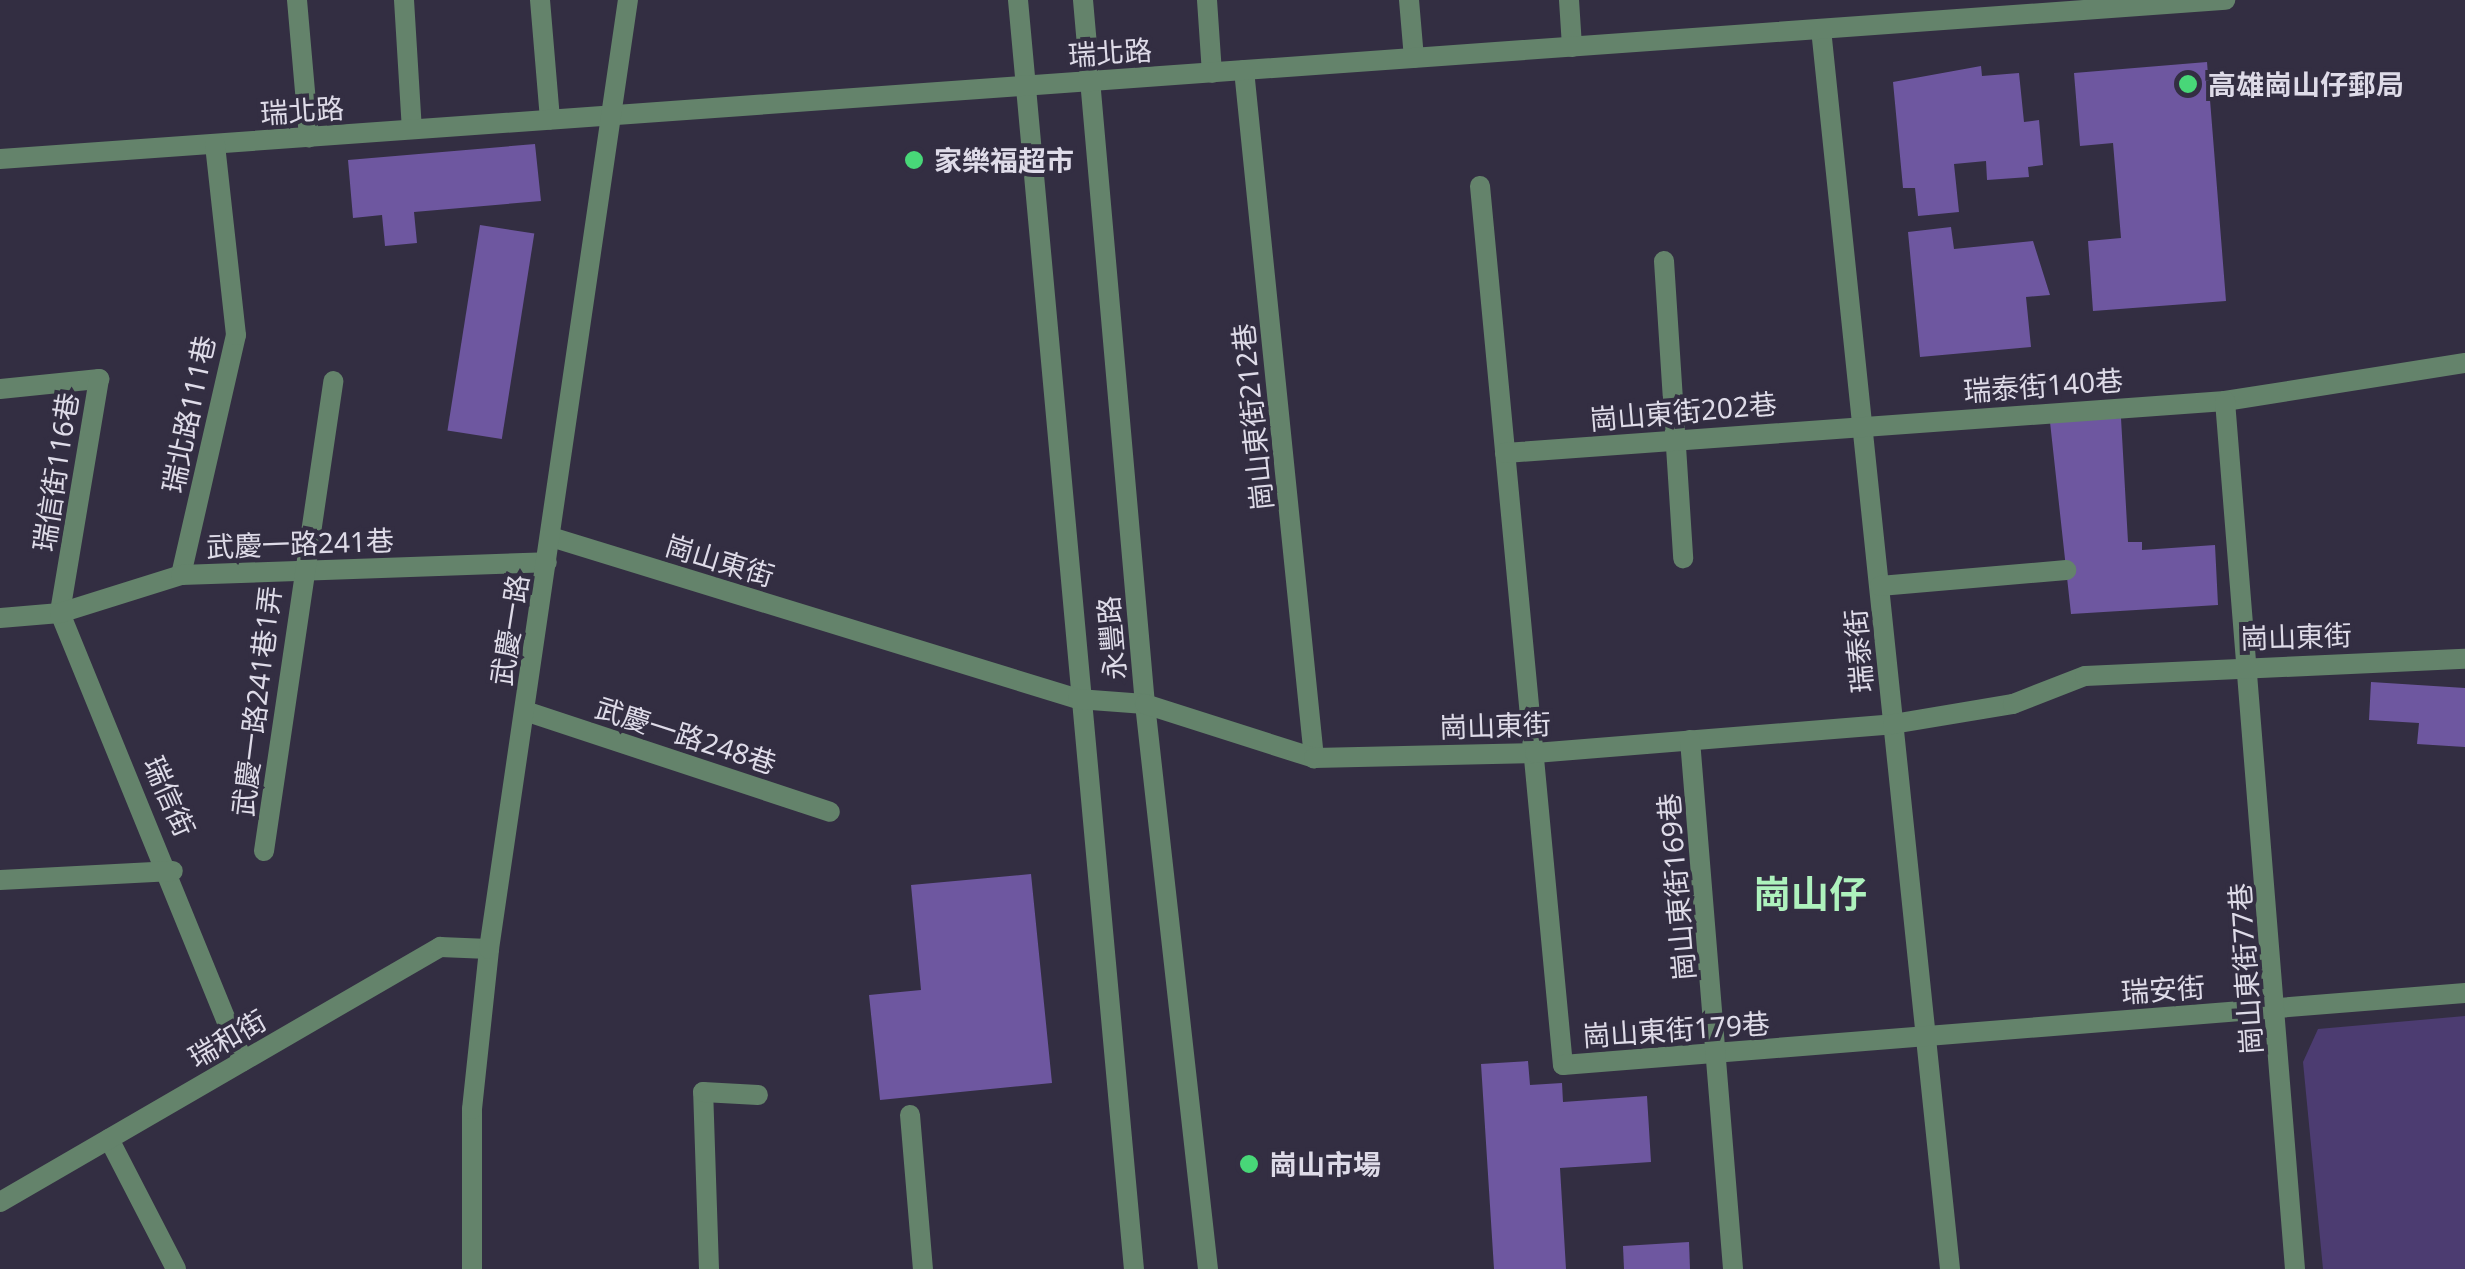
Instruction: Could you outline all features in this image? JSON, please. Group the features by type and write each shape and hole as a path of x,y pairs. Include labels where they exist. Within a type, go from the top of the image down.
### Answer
{"street":[{"path":"297,0 309,137"},
{"path":"404,0 412,130"},
{"path":"540,0 550,120"},
{"name":"武慶一路","path":"472,1269 472,1110 489,948 628,0"},
{"name":"永豐路","path":"1018,0 1078,698 1134,1269"},
{"name":"永豐路","path":"1084,0 1145,704 1208,1269"},
{"path":"1207,0 1212,72"},
{"path":"1409,0 1414,58"},
{"path":"1568,0 1572,47"},
{"name":"瑞北路","path":"0,159 2225,0"},
{"name":"瑞泰街","path":"1821,29 1950,1269"},
{"name":"崗山東街212巷","path":"1244,70 1314,758"},
{"name":"瑞北路111巷","path":"181,575 236,335 215,144"},
{"path":"1480,186 1534,753"},
{"path":"1664,261 1683,558"},
{"name":"瑞泰街140巷","path":"1865,425 2225,401 2465,362"},
{"name":"瑞信街116巷","path":"0,389 99,380 60,613"},
{"name":"武慶一路241巷1弄","path":"264,851 301,571 333,381"},
{"path":"2225,401 2249,665"},
{"name":"崗山東街202巷","path":"1504,453 1865,425"},
{"name":"崗山東街","path":"551,537 1078,698 1145,704 1314,758 1534,753 1892,724 2013,704 2084,676 2249,665 2465,658"},
{"name":"武慶一路241巷","path":"60,613 181,575 547,562"},
{"path":"1880,586 2066,570"},
{"path":"0,618 60,613"},
{"name":"瑞信街","path":"60,613 172,871 243,1061"},
{"name":"崗山東街77巷","path":"2249,665 2295,1269"},
{"name":"武慶一路248巷","path":"524,711 830,812"},
{"name":"崗山東街169巷","path":"1690,740 1733,1269"},
{"name":"崗山東街179巷","path":"1534,753 1563,1065 1926,1035"},
{"path":"0,880 172,871"},
{"name":"瑞和街","path":"0,1202 440,947 489,948"},
{"name":"瑞安街","path":"1926,1035 2465,993"},
{"path":"708,1269 703,1092 758,1095"},
{"path":"910,1114 923,1269"},
{"path":"109,1139 176,1269"}],"shaded area":[{"path":"2465,1016 2465,1269 2323,1269 2303,1062 2318,1029"}],"building":[{"path":"2207,62 2226,301 2093,311 2088,241 2121,238 2113,143 2080,146 2074,73"},
{"path":"1981,66 1982,76 2019,73 2024,122 2039,120 2043,165 2028,167 2029,177 1987,180 1986,161 1954,164 1959,212 1918,216 1915,188 1903,188 1893,82"},
{"path":"535,144 541,201 414,212 417,243 385,246 382,215 353,218 348,160"},
{"path":"480,225 534,234 502,439 447,430"},
{"path":"1951,227 1954,249 2033,241 2050,295 2026,297 2031,347 1920,357 1908,232"},
{"path":"2121,418 2128,542 2142,542 2142,550 2215,545 2218,605 2071,614 2050,422"},
{"path":"2371,682 2465,688 2465,747 2417,744 2419,723 2369,720"},
{"path":"1031,874 1052,1083 880,1100 869,995 921,990 911,885"},
{"path":"1528,1061 1530,1085 1562,1083 1563,1102 1647,1096 1651,1162 1560,1168 1566,1269 1494,1269 1481,1064"},
{"path":"1689,1242 1690,1269 1624,1269 1623,1246"}],"place":[{"name":"高雄崗山仔郵局","path":"2188,84"},
{"name":"家樂福超市","path":"914,160"},
{"name":"崗山市場","path":"1249,1164"}],"district":[{"name":"崗山仔","path":"1810,894"}]}
